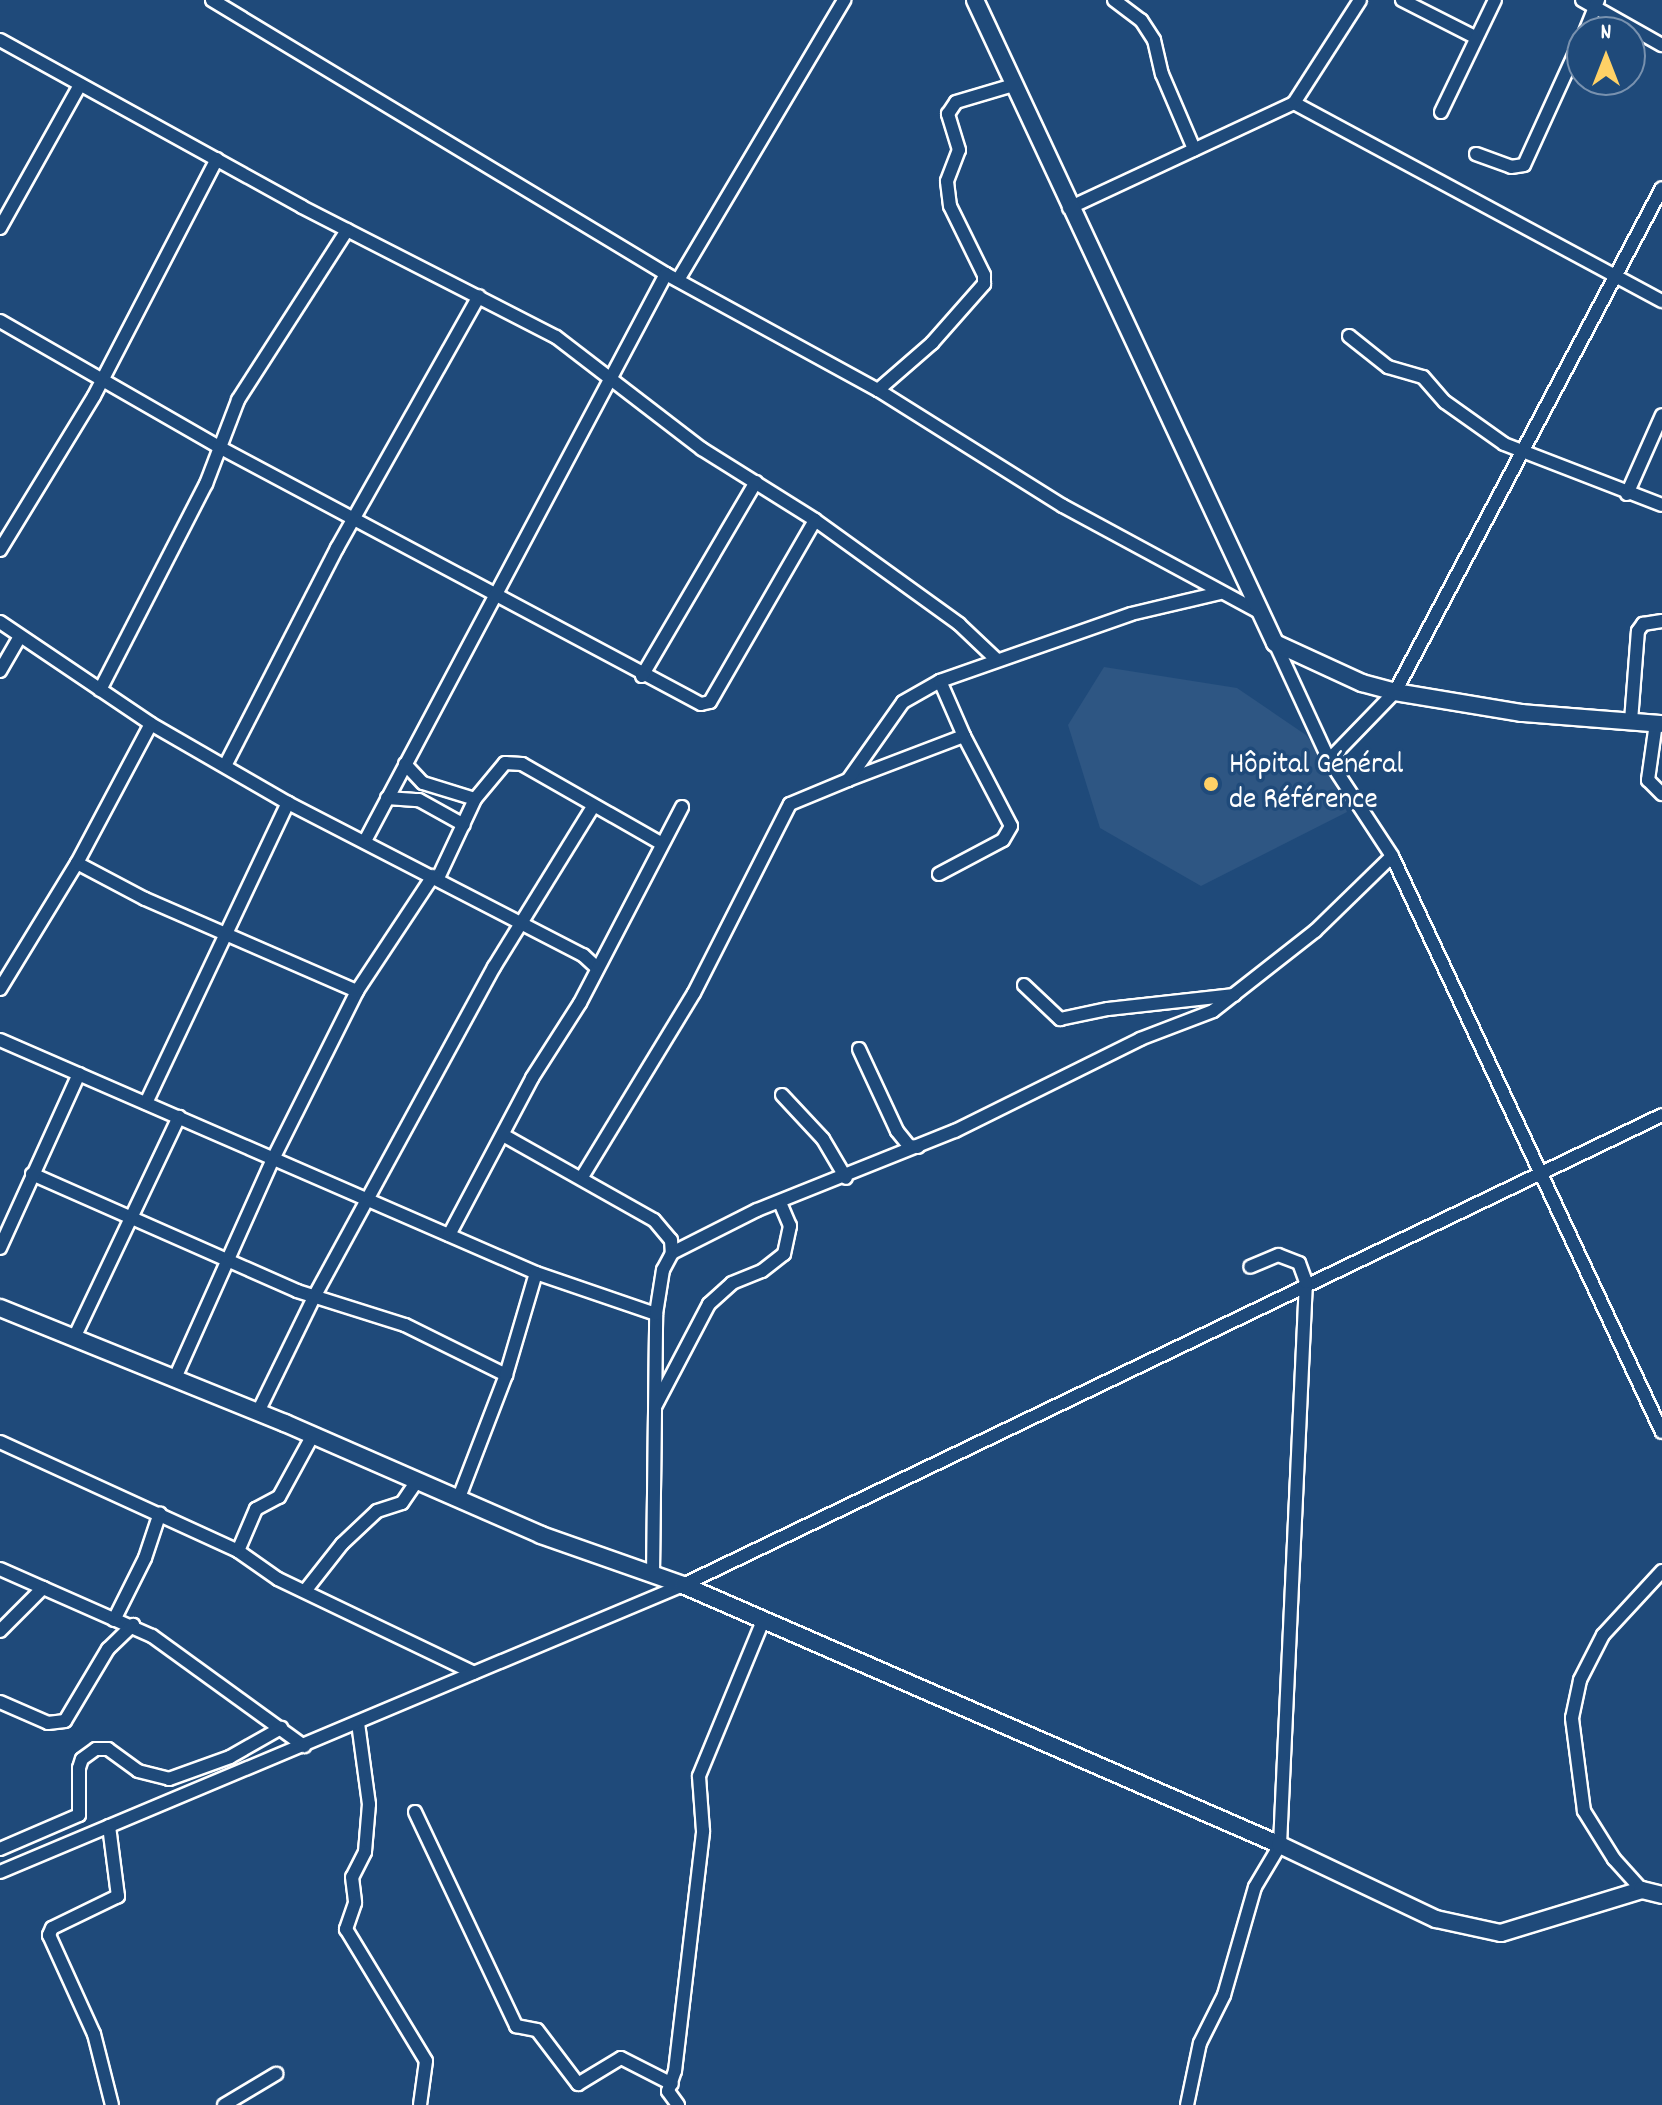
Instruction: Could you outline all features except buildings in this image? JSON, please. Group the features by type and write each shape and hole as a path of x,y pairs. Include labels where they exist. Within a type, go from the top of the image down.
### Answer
{"main road":[{"path":"975,0 1257,611 1275,643 1362,683 1395,692 1522,713 1659,724"},
{"path":"0,1308 313,1435 458,1500 683,1585 762,1623 1280,1845 1391,1901 1477,1930 1526,1929 1642,1890 1662,1895"}],"street":[{"path":"212,0 672,277 878,390 1063,506 1257,611"},
{"path":"365,841 496,595 672,277 844,0"},
{"path":"1114,0 1141,20 1154,40 1194,149"},
{"path":"1069,208 1294,103 1360,0"},
{"path":"1402,0 1475,37"},
{"path":"1441,112 1495,0"},
{"path":"1582,0 1597,4 1662,45"},
{"path":"0,40 347,230 556,337 578,357 615,378 702,449 815,520 959,624 996,659"},
{"path":"1476,154 1511,167 1524,165 1566,73"},
{"path":"1,222 80,85"},
{"path":"878,390 932,343 984,284 984,275 950,206 947,181 959,150 948,114 956,102 1013,85"},
{"path":"1294,103 1662,301"},
{"path":"0,550 102,378 217,159"},
{"path":"1329,760 1395,692 1662,188"},
{"path":"100,690 193,511 238,400 347,230"},
{"path":"226,764 356,516 479,296"},
{"path":"0,321 219,447 356,516 642,676 701,704 710,702 815,520"},
{"path":"1349,336 1388,367 1423,377 1445,402 1504,444 1662,505"},
{"path":"1627,494 1662,415"},
{"path":"642,676 756,482"},
{"path":"848,780 903,702 940,681 1131,614 1220,593"},
{"path":"1631,721 1638,631 1643,624 1662,621"},
{"path":"0,622 151,724 226,764 288,803 436,877 597,968"},
{"path":"0,671 20,637"},
{"path":"1275,643 1329,760 1392,856 1662,1432"},
{"path":"939,874 1003,840 1011,826 964,736 940,681"},
{"path":"0,989 77,863 151,724"},
{"path":"1659,724 1648,780 1662,794"},
{"path":"582,1177 701,980 782,815 806,795 964,736"},
{"path":"175,1378 273,1159 357,991 436,877 475,799 494,772 513,763 662,844"},
{"path":"405,764 423,783 475,799"},
{"path":"387,798 419,800 464,825"},
{"path":"146,1103 228,936 288,803"},
{"path":"258,1412 366,1199 593,807"},
{"path":"449,1235 682,807"},
{"path":"672,1253 780,1203 918,1147 1237,995 1358,893 1392,856"},
{"path":"77,863 228,936 357,991"},
{"path":"1024,985 1060,1019 1108,1009 1237,995"},
{"path":"0,1040 536,1273 656,1314"},
{"path":"859,1049 897,1131 909,1146 918,1147"},
{"path":"0,1248 79,1074"},
{"path":"782,1095 823,1139 846,1178"},
{"path":"2,1867 304,1746 683,1585 1306,1282 1662,1115"},
{"path":"74,1338 179,1117"},
{"path":"503,1135 654,1220 671,1240 672,1253 663,1270 656,1314 653,1575"},
{"path":"32,1174 314,1297 405,1325 506,1375"},
{"path":"655,1408 709,1304 732,1283 762,1271 784,1254 790,1226 780,1203"},
{"path":"1187,2105 1200,2043 1224,1995 1255,1887 1280,1845 1306,1282 1299,1263 1278,1255 1250,1267"},
{"path":"458,1500 506,1375 536,1273"},
{"path":"238,1551 256,1509 279,1497 313,1435"},
{"path":"0,1442 238,1551 305,1591 474,1673"},
{"path":"305,1591 342,1544 377,1511 402,1503 416,1482"},
{"path":"114,1620 145,1558 160,1513"},
{"path":"0,1569 114,1620 133,1625 304,1746"},
{"path":"1642,1890 1614,1859 1584,1811 1572,1718 1580,1680 1603,1635 1662,1571"},
{"path":"0,1631 43,1588"},
{"path":"678,2105 668,2094 672,2084 703,1831 701,1767 762,1623"},
{"path":"0,1702 48,1723 65,1721 108,1649 133,1625"},
{"path":"358,1723 369,1804 365,1852 352,1877 355,1903 346,1929 426,2061 420,2105"},
{"path":"0,1849 79,1815 79,1768 82,1759 96,1749 108,1749 138,1771 169,1779 230,1757 281,1728"},
{"path":"415,1812 516,2026 541,2033 578,2084 621,2058 672,2084"},
{"path":"109,1826 119,1871 118,1896 52,1928 49,1935 94,2034 112,2105"},
{"path":"224,2105 276,2074"}],"shaded area":[{"name":"Hôpital Général de Référence","path":"1104,667 1237,688 1306,735 1322,756 1347,812 1201,886 1100,828 1068,725"}],"place":[{"name":"Hôpital Général de Référence","path":"1211,784"}]}
